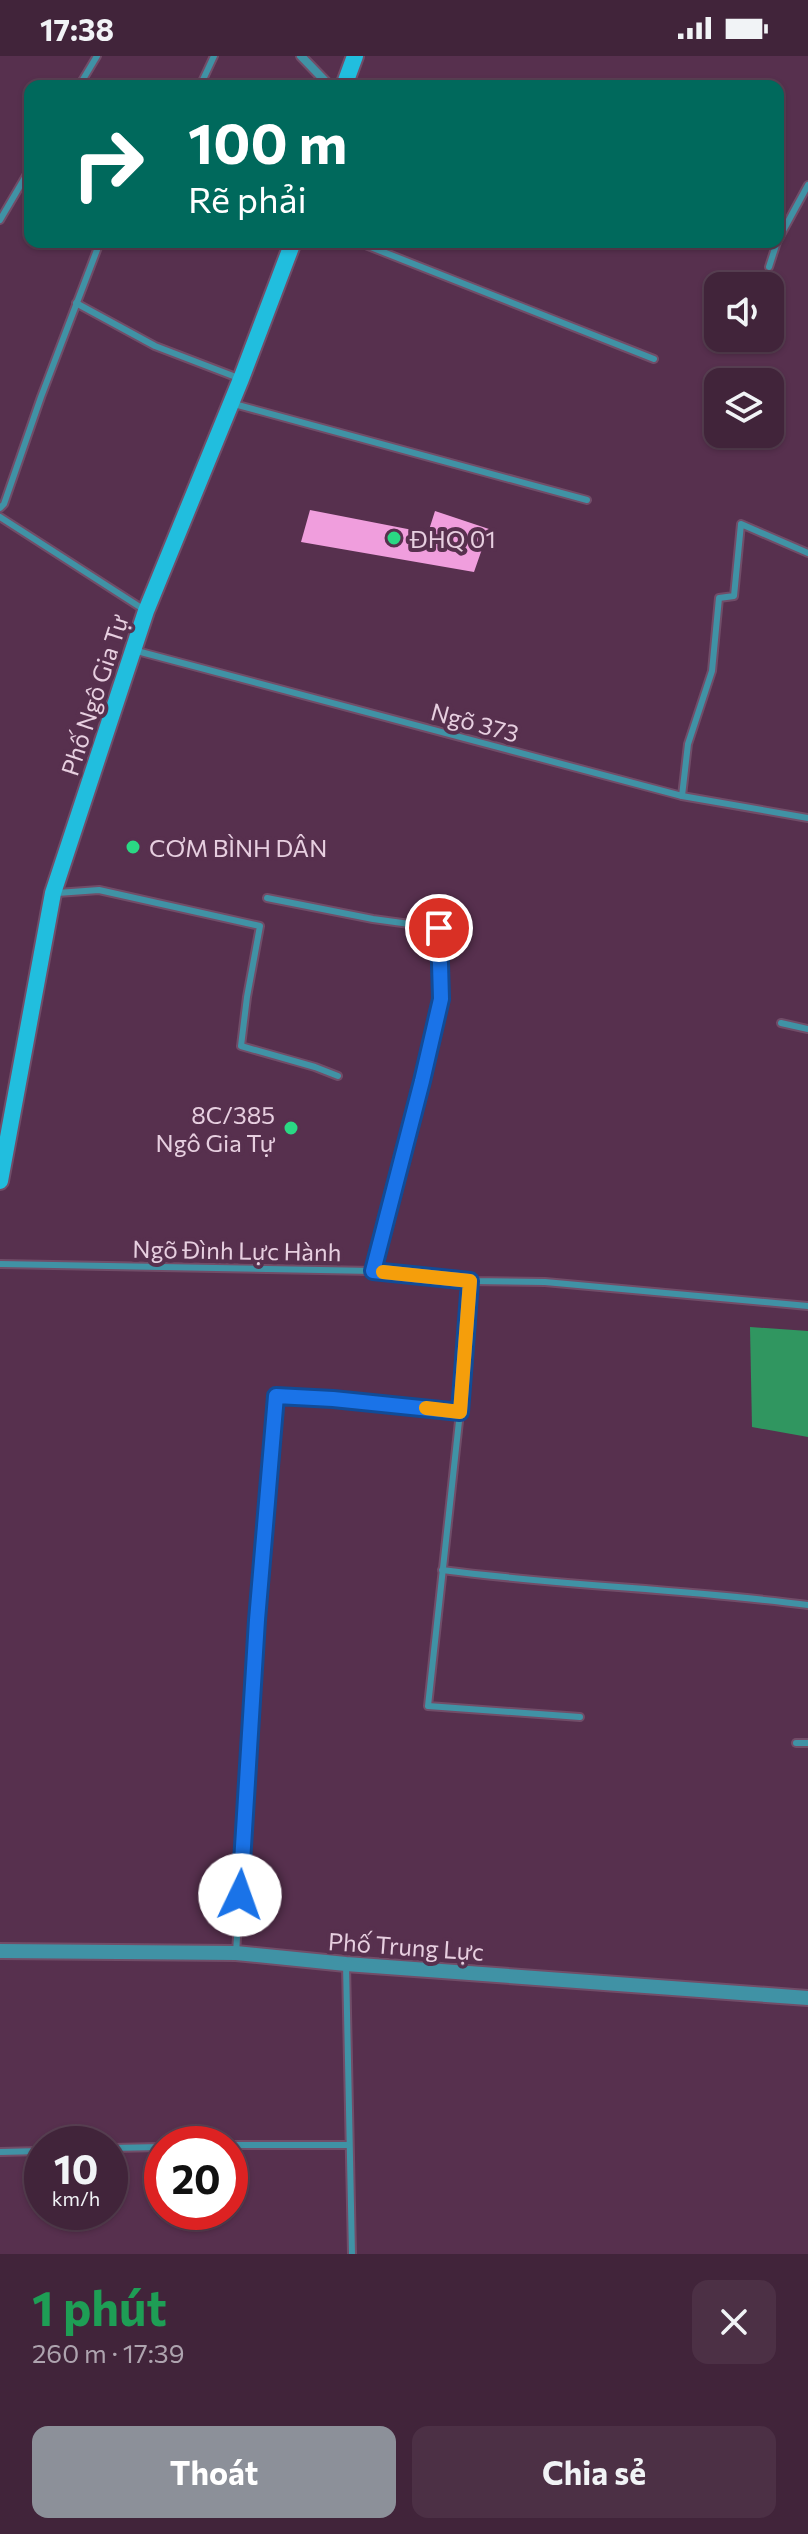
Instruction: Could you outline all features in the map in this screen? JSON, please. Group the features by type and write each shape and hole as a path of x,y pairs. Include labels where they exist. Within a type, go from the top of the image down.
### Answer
{"main road":[{"path":"346,80 355,56"},
{"name":"Phố Ngô Gia Tự","path":"0,1181 53,893 146,611 291,248"}],"street":[{"path":"301,56 324,80"},
{"name":"Phố Trung Lực","path":"0,1951 236,1953 808,1998"}],"lane":[{"path":"83,80 97,56"},
{"path":"203,80 214,56"},
{"path":"0,220 24,179"},
{"path":"784,230 808,185"},
{"path":"0,508 98,248"},
{"path":"373,248 654,359"},
{"path":"769,267 776,248"},
{"path":"76,303 155,346 241,379"},
{"path":"231,403 587,500"},
{"path":"0,517 146,611"},
{"path":"682,796 688,744 712,671 719,598 734,596 741,524 808,553"},
{"name":"Ngõ 373","path":"135,650 682,796 808,818"},
{"path":"53,893 99,890 260,926 241,1046 338,1076"},
{"path":"267,898 373,919 439,928 441,999 373,1271"},
{"path":"781,1023 808,1029"},
{"name":"Ngõ Đình Lực Hành","path":"0,1264 373,1271 470,1281 545,1282 808,1306"},
{"path":"470,1281 460,1412 428,1706 580,1717"},
{"path":"236,1953 257,1620 276,1396 460,1412"},
{"path":"442,1570 519,1580 808,1605"},
{"path":"796,1743 808,1743"},
{"path":"346,1964 352,2254"},
{"path":"248,2145 348,2145"},
{"path":"0,2152 24,2151"}],"shaded area":[{"path":"750,1327 808,1331 808,1437 752,1427"}],"building":[{"name":"ĐHQ 01","path":"310,510 428,533 435,511 489,529 474,572 301,542"}],"slow traffic":[{"path":"383,1272 470,1281 460,1412 426,1408"}],"place":[{"name":"ĐHQ 01","path":"394,538"},
{"name":"CƠM BÌNH DÂN","path":"133,847"},
{"name":"8C/385 Ngô Gia Tự","path":"291,1128"}],"route":[{"path":"240,1895 257,1620 276,1396 460,1412 470,1281 373,1271 441,999 439,928"}]}
